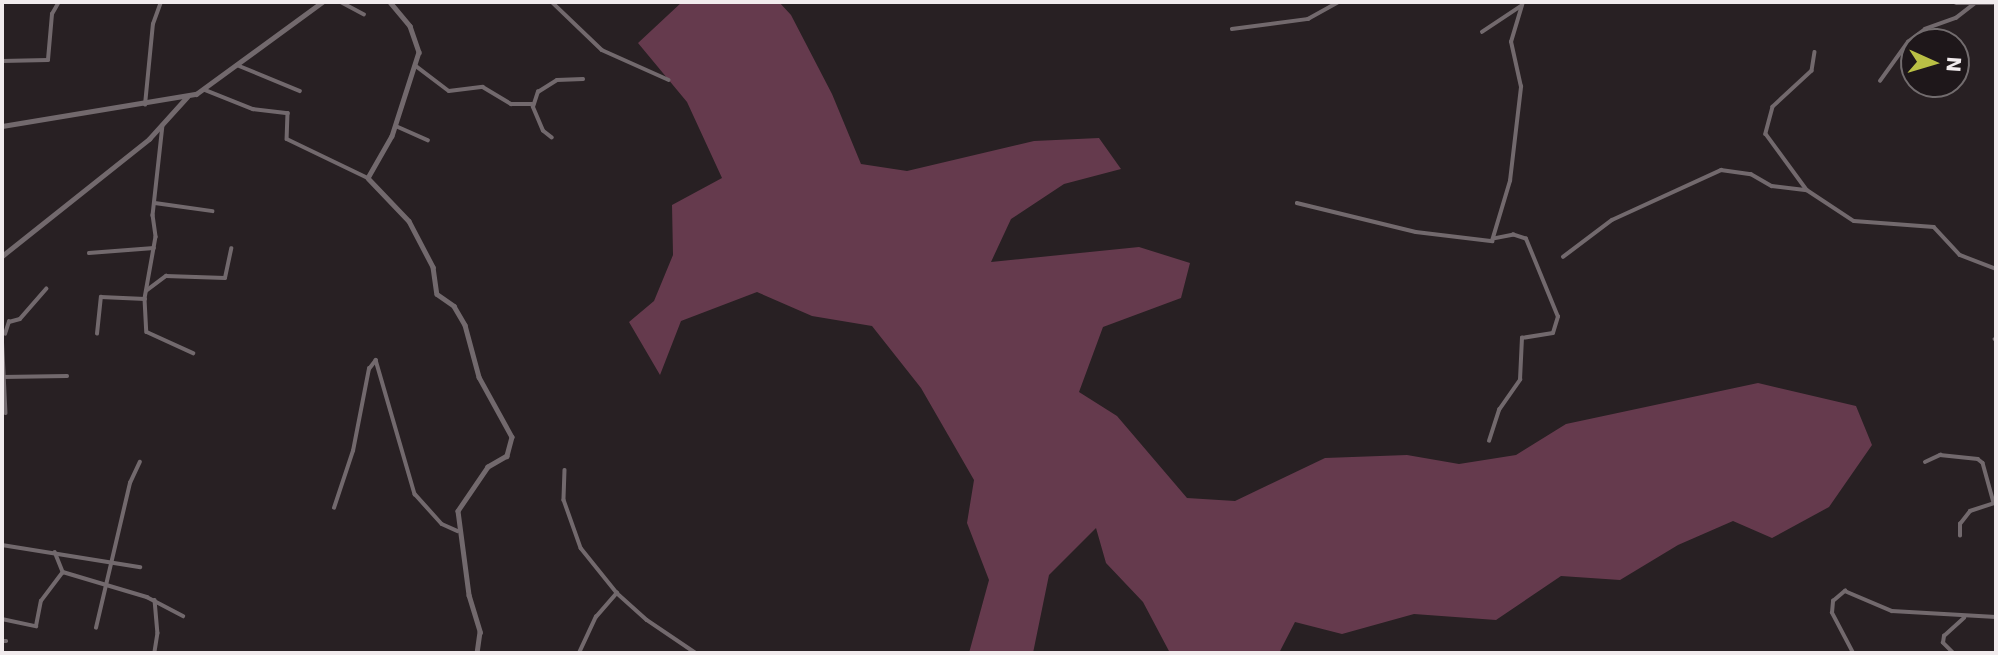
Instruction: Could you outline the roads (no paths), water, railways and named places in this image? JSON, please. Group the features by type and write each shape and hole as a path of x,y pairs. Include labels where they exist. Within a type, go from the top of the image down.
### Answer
{"main road":[{"path":"2,126 187,97 205,90 309,5 322,2"},
{"path":"1956,2 1993,2"}],"street":[{"path":"2,61 48,60 52,14 59,2"},
{"path":"145,105 153,24 161,2"},
{"path":"341,2 364,14"},
{"path":"368,178 396,127 419,52 415,35 390,2"},
{"path":"552,2 602,50 669,80"},
{"path":"1232,29 1308,19 1328,3 1339,2"},
{"path":"1482,32 1523,3"},
{"path":"1493,239 1510,181 1521,87 1511,42 1523,3"},
{"path":"1880,82 1908,42 1925,29 1956,18 1975,3"},
{"path":"1815,52 1812,71 1773,107 1766,134 1807,190 1854,221 1934,227 1960,255 1996,269"},
{"path":"237,65 300,91"},
{"path":"416,66 449,91 483,87 511,104 532,104"},
{"path":"532,104 549,83 583,79"},
{"path":"205,90 253,109 288,113 288,139 368,178 409,221 433,267 437,294 454,306 461,318 479,377 511,432 506,456 488,467 460,503 458,531 480,632 477,653"},
{"path":"2,256 163,124 187,97"},
{"path":"532,104 538,123 552,138"},
{"path":"163,124 155,203 154,248 145,299 148,335 193,353"},
{"path":"396,127 428,140"},
{"path":"1563,257 1612,220 1721,170 1751,174 1772,186 1807,190"},
{"path":"155,203 212,211"},
{"path":"1297,203 1416,232 1493,239 1514,235 1526,239 1558,317 1553,333 1522,338 1520,380 1499,410 1489,441"},
{"path":"89,253 154,248"},
{"path":"146,291 166,276 225,278 231,249"},
{"path":"6,413 3,334 9,321 20,319 46,289"},
{"path":"97,334 101,297 145,299"},
{"path":"334,508 353,451 369,369 376,360 415,494 442,524 458,531"},
{"path":"3,377 67,376"},
{"path":"1925,462 1940,455 1978,459 1983,463 1995,503 1970,511 1960,524 1960,536"},
{"path":"96,628 130,483 140,462"},
{"path":"565,470 564,500 570,528 617,593 646,620 696,653"},
{"path":"2,545 112,560 140,567"},
{"path":"55,552 63,572 155,600 183,616"},
{"path":"2,619 36,626 41,601 63,572"},
{"path":"1853,653 1832,613 1833,601 1845,591 1892,611 1964,618 1996,617"},
{"path":"579,653 596,617 617,593"},
{"path":"155,600 158,633 155,653"},
{"path":"1953,653 1943,639 1964,618"}]}
